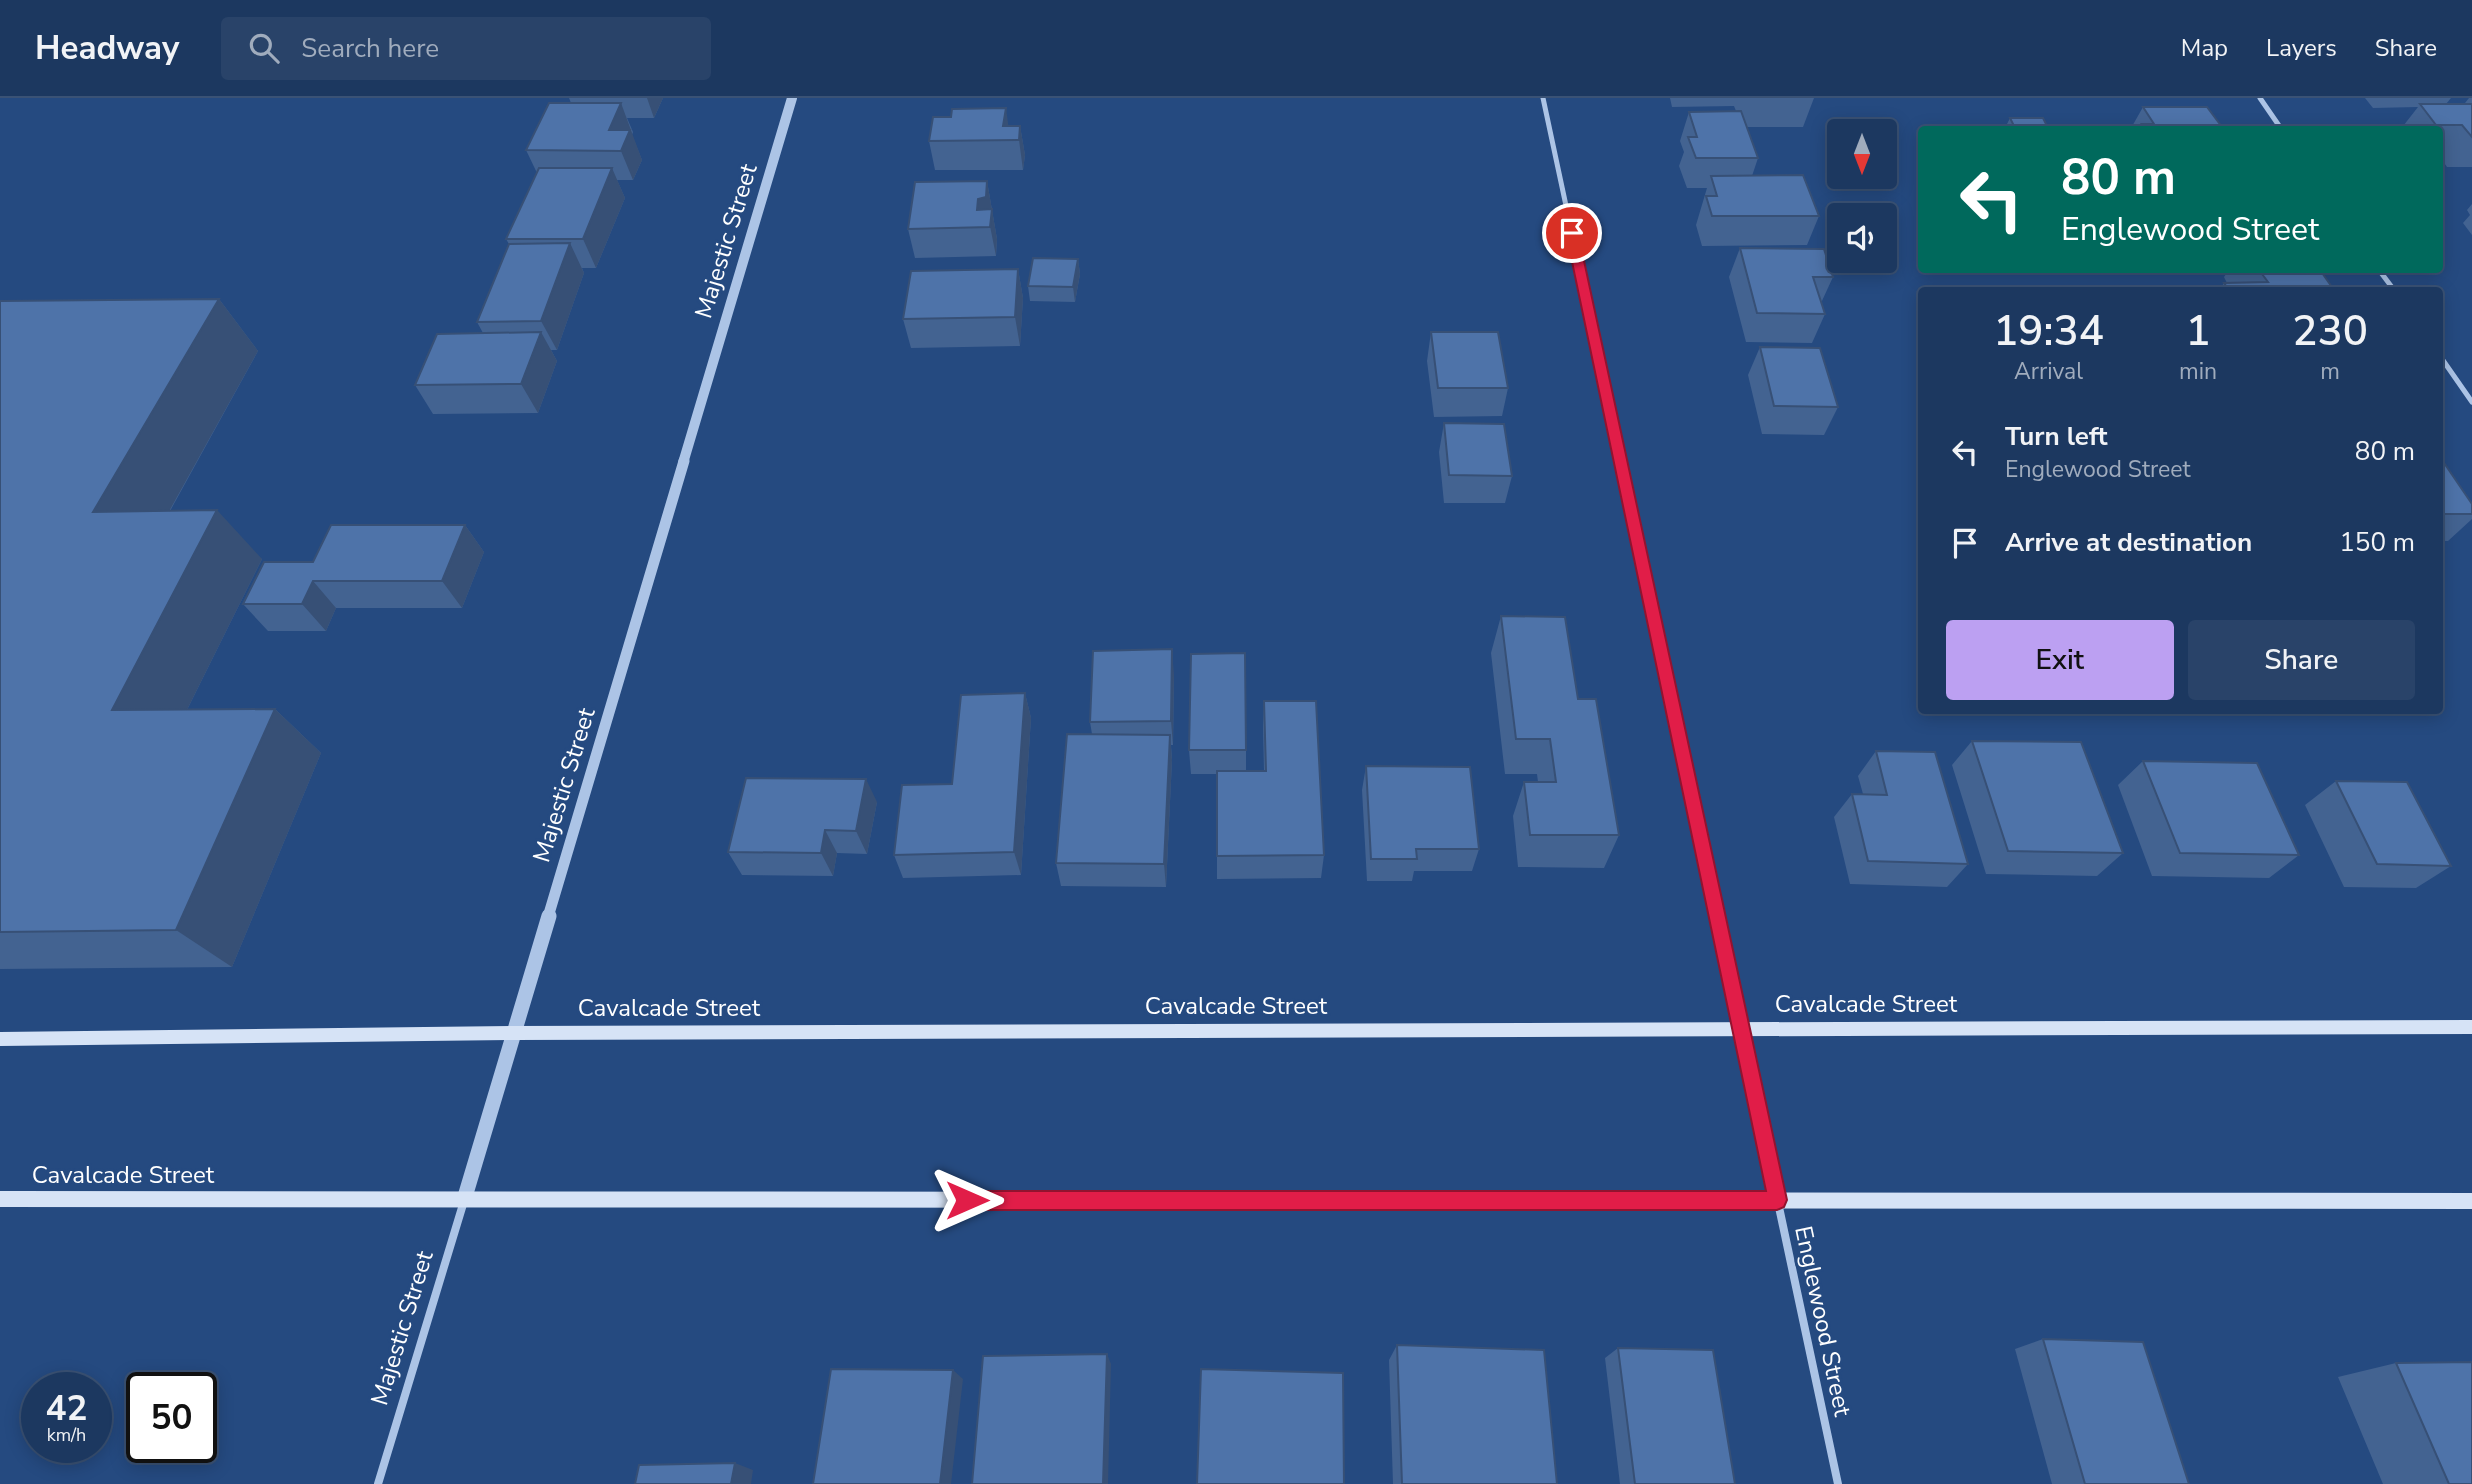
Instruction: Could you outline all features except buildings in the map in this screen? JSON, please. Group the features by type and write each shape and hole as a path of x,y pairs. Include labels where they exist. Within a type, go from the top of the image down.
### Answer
{"main road":[{"name":"Cavalcade Street","path":"0,1039 513,1033 2472,1027"},
{"name":"Cavalcade Street","path":"0,1199 2472,1201"}],"street":[{"name":"Majestic Street","path":"378,1484 792,98"},
{"name":"Englewood Street","path":"1543,98 1838,1484"},
{"path":"2260,98 2279,126"},
{"path":"2443,360 2472,402"}],"route":[{"path":"967,1200 1777,1200 1572,233"}]}
